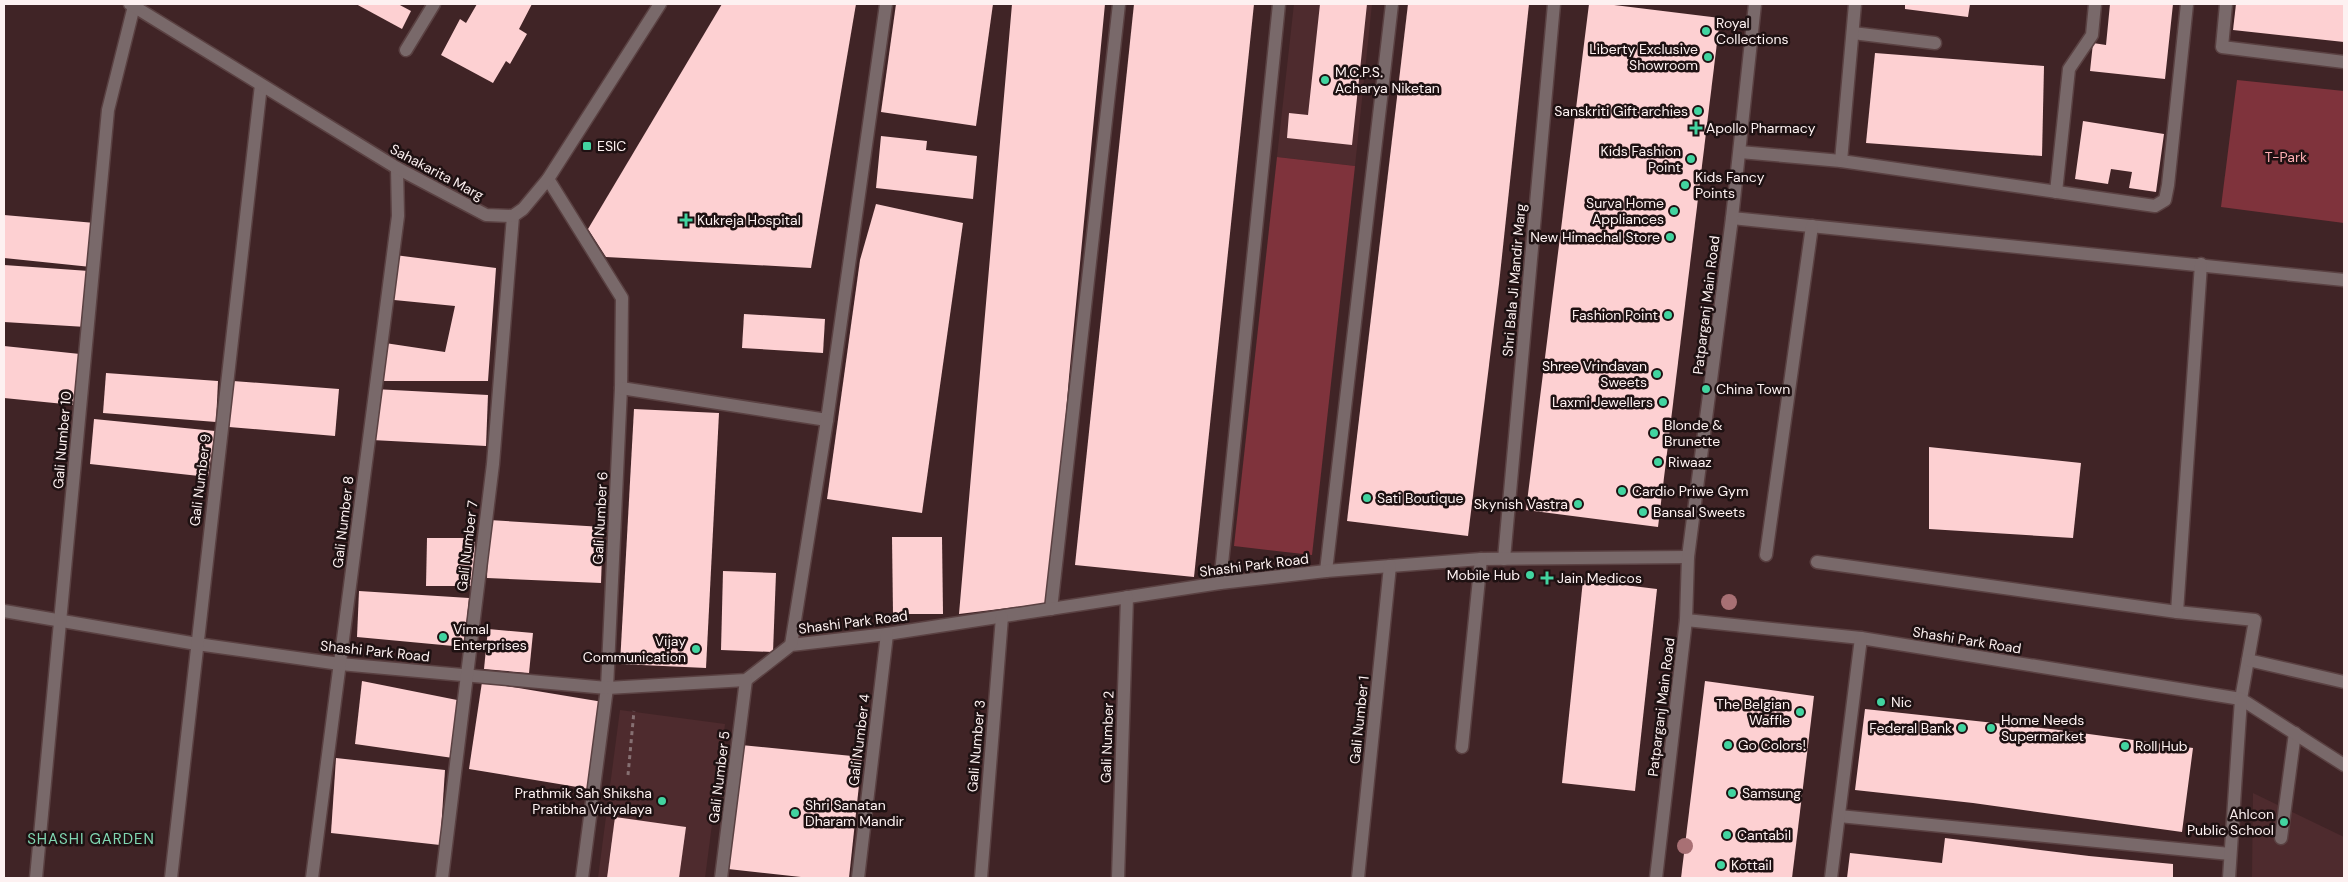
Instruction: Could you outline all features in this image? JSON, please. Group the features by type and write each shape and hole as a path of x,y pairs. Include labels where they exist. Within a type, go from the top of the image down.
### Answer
{"street":[{"path":"406,50 434,4"},
{"path":"513,216 523,209 548,179 660,4"},
{"path":"791,645 827,420 886,4"},
{"path":"1051,609 1119,4"},
{"path":"1220,584 1279,4"},
{"path":"1326,571 1392,4"},
{"name":"Shri Bala Ji Mandir Marg","path":"1504,559 1554,4"},
{"name":"Patparganj Main Road","path":"1656,878 1686,620 1688,557 1740,152 1755,4"},
{"path":"1841,161 1855,4"},
{"path":"2056,192 2069,69 2092,35 2096,4"},
{"path":"1740,152 1841,161 2155,206 2165,200 2168,185 2186,4"},
{"path":"2226,4 2222,47 2344,62"},
{"name":"Sahakarita Marg","path":"132,5 397,168 486,215 513,216"},
{"name":"Gali Number 10","path":"36,878 108,110 132,5"},
{"path":"1852,33 1935,42"},
{"name":"Gali Number 9","path":"171,878 196,644 261,85"},
{"name":"Gali Number 8","path":"312,878 398,216 397,168"},
{"name":"Gali Number 6","path":"548,179 622,298 621,388 607,688 582,878"},
{"name":"Gali Number 7","path":"442,878 465,675 492,464 513,216"},
{"path":"1732,218 2201,264 2344,280"},
{"path":"1766,555 1812,226"},
{"path":"2177,612 2201,264"},
{"path":"621,388 827,420"},
{"name":"Shashi Park Road","path":"4,611 60,619 196,644 340,664 607,688 746,680 791,645 887,634 1127,597 1326,571 1480,559 1688,557"},
{"path":"1462,747 1480,559"},
{"path":"1817,562 2177,612 2255,620 2241,699 2240,741 2230,854 2230,878"},
{"name":"Gali Number 1","path":"1358,878 1390,566"},
{"name":"Gali Number 2","path":"1118,878 1127,597"},
{"name":"Gali Number 3","path":"981,878 1002,617"},
{"name":"Shashi Park Road","path":"1686,620 1861,638 2241,699"},
{"name":"Gali Number 4","path":"858,878 887,634"},
{"path":"1831,878 1861,638"},
{"path":"2248,660 2344,682"},
{"name":"Gali Number 5","path":"720,878 746,680"},
{"path":"2241,699 2344,764"},
{"path":"2281,838 2296,734"},
{"path":"1838,816 2230,854"}],"path":[{"path":"628,775 636,686"}],"shaded area":[{"name":"M.C.P.S. Acharya Niketan","path":"1294,4 1372,4 1355,166 1277,157"},
{"name":"Prathmik Sah Shiksha Pratibha Vidyalaya","path":"620,710 725,724 705,878 598,878"},
{"name":"Ahlcon Public School","path":"2253,793 2344,837 2344,878 2252,878"}],"green space":[{"name":"T-Park","path":"2237,80 2344,91 2344,223 2221,207"},
{"path":"1277,157 1355,166 1312,555 1234,546"}],"building":[{"path":"356,4 398,4 411,11 402,29"},
{"path":"477,4 532,4 519,29 527,34 510,64 506,61 493,83 441,55 460,19 466,23"},
{"path":"722,4 856,4 811,268 606,257 588,229"},
{"path":"896,4 993,4 976,126 881,112"},
{"path":"1012,4 1105,4 1069,377 1050,603 959,614"},
{"path":"1134,4 1254,4 1194,577 1075,565"},
{"path":"1320,4 1367,4 1352,145 1287,138 1289,113 1308,115"},
{"path":"1408,4 1529,4 1499,284 1468,536 1347,521"},
{"path":"1589,4 1606,4 1720,18 1658,527 1526,510"},
{"path":"1905,4 1970,4 1968,17 1905,9"},
{"path":"2110,4 2173,4 2165,79 2090,71 2093,43 2106,45"},
{"path":"2236,4 2344,4 2344,42 2233,30"},
{"path":"1875,53 2044,66 2042,156 1866,143"},
{"path":"2083,121 2164,134 2156,192 2129,188 2132,172 2111,169 2108,184 2075,179"},
{"path":"881,136 927,141 926,150 977,156 973,199 876,188"},
{"path":"876,204 963,223 922,513 827,499 860,260"},
{"path":"4,215 95,223 91,267 4,258"},
{"path":"387,254 496,268 488,381 380,381 385,343 445,352 455,306 384,299"},
{"path":"4,265 89,271 86,327 4,322"},
{"path":"744,314 825,319 823,353 742,348"},
{"path":"4,346 80,354 74,405 4,398"},
{"path":"106,373 218,381 216,422 103,413"},
{"path":"233,381 339,389 335,436 229,427"},
{"path":"374,389 488,395 486,446 372,440"},
{"path":"634,409 719,413 706,668 620,664"},
{"path":"94,419 215,431 208,477 90,464"},
{"path":"1929,447 2081,463 2073,538 1929,529"},
{"path":"489,520 603,527 601,583 487,578"},
{"path":"892,537 942,537 943,614 893,614"},
{"path":"427,538 475,538 474,586 426,586"},
{"path":"723,571 776,573 773,652 721,650"},
{"path":"1583,580 1657,589 1635,791 1562,783"},
{"path":"359,591 469,598 464,647 357,637"},
{"path":"488,629 533,633 529,673 484,669"},
{"path":"362,681 457,700 453,758 355,744"},
{"path":"1705,681 1814,696 1792,878 1681,878"},
{"path":"482,682 603,702 589,789 469,769"},
{"path":"1865,709 2059,730 2193,748 2182,832 1973,803 1855,790"},
{"name":"Shri Sanatan Dharam Mandir","path":"741,745 862,757 849,878 810,878 728,869"},
{"path":"336,758 445,770 440,845 331,833"},
{"path":"615,817 686,827 679,878 607,878"},
{"path":"1945,838 2089,856 2173,864 2173,878 1847,878 1850,853 1942,863"}],"place":[{"name":"Royal Collections","path":"1706,31"},
{"name":"Liberty Exclusive Showroom","path":"1708,57"},
{"name":"M.C.P.S. Acharya Niketan","path":"1325,80"},
{"name":"Sanskriti Gift archies","path":"1698,111"},
{"name":"Apollo Pharmacy","path":"1696,128"},
{"name":"ESIC","path":"587,146"},
{"name":"Kids Fashion Point","path":"1691,159"},
{"name":"Kids Fancy Points","path":"1685,185"},
{"name":"Surva Home Appliances","path":"1674,211"},
{"name":"Kukreja Hospital","path":"686,220"},
{"name":"New Himachal Store","path":"1670,237"},
{"name":"Fashion Point","path":"1668,315"},
{"name":"Shree Vrindavan Sweets","path":"1657,374"},
{"name":"China Town","path":"1706,389"},
{"name":"Laxmi Jewellers","path":"1663,402"},
{"name":"Blonde & Brunette","path":"1654,433"},
{"name":"Riwaaz","path":"1658,462"},
{"name":"Cardio Priwe Gym","path":"1622,491"},
{"name":"Sati Boutique","path":"1367,498"},
{"name":"Skynish Vastra","path":"1578,504"},
{"name":"Bansal Sweets","path":"1643,512"},
{"name":"Mobile Hub","path":"1530,575"},
{"name":"Jain Medicos","path":"1547,578"},
{"name":"Vimal Enterprises","path":"443,637"},
{"name":"Vijay Communication","path":"696,649"},
{"name":"Nic","path":"1881,702"},
{"name":"The Belgian Waffle","path":"1800,712"},
{"name":"Federal Bank","path":"1962,728"},
{"name":"Home Needs Supermarket","path":"1991,728"},
{"name":"Go Colors!","path":"1728,745"},
{"name":"Roll Hub","path":"2125,746"},
{"name":"Samsung","path":"1732,793"},
{"name":"Prathmik Sah Shiksha Pratibha Vidyalaya","path":"662,801"},
{"name":"Shri Sanatan Dharam Mandir","path":"795,813"},
{"name":"Ahlcon Public School","path":"2284,822"},
{"name":"Cantabil","path":"1727,835"},
{"name":"Kottail","path":"1721,865"}],"district":[{"name":"SHASHI GARDEN","path":"91,839"}]}
